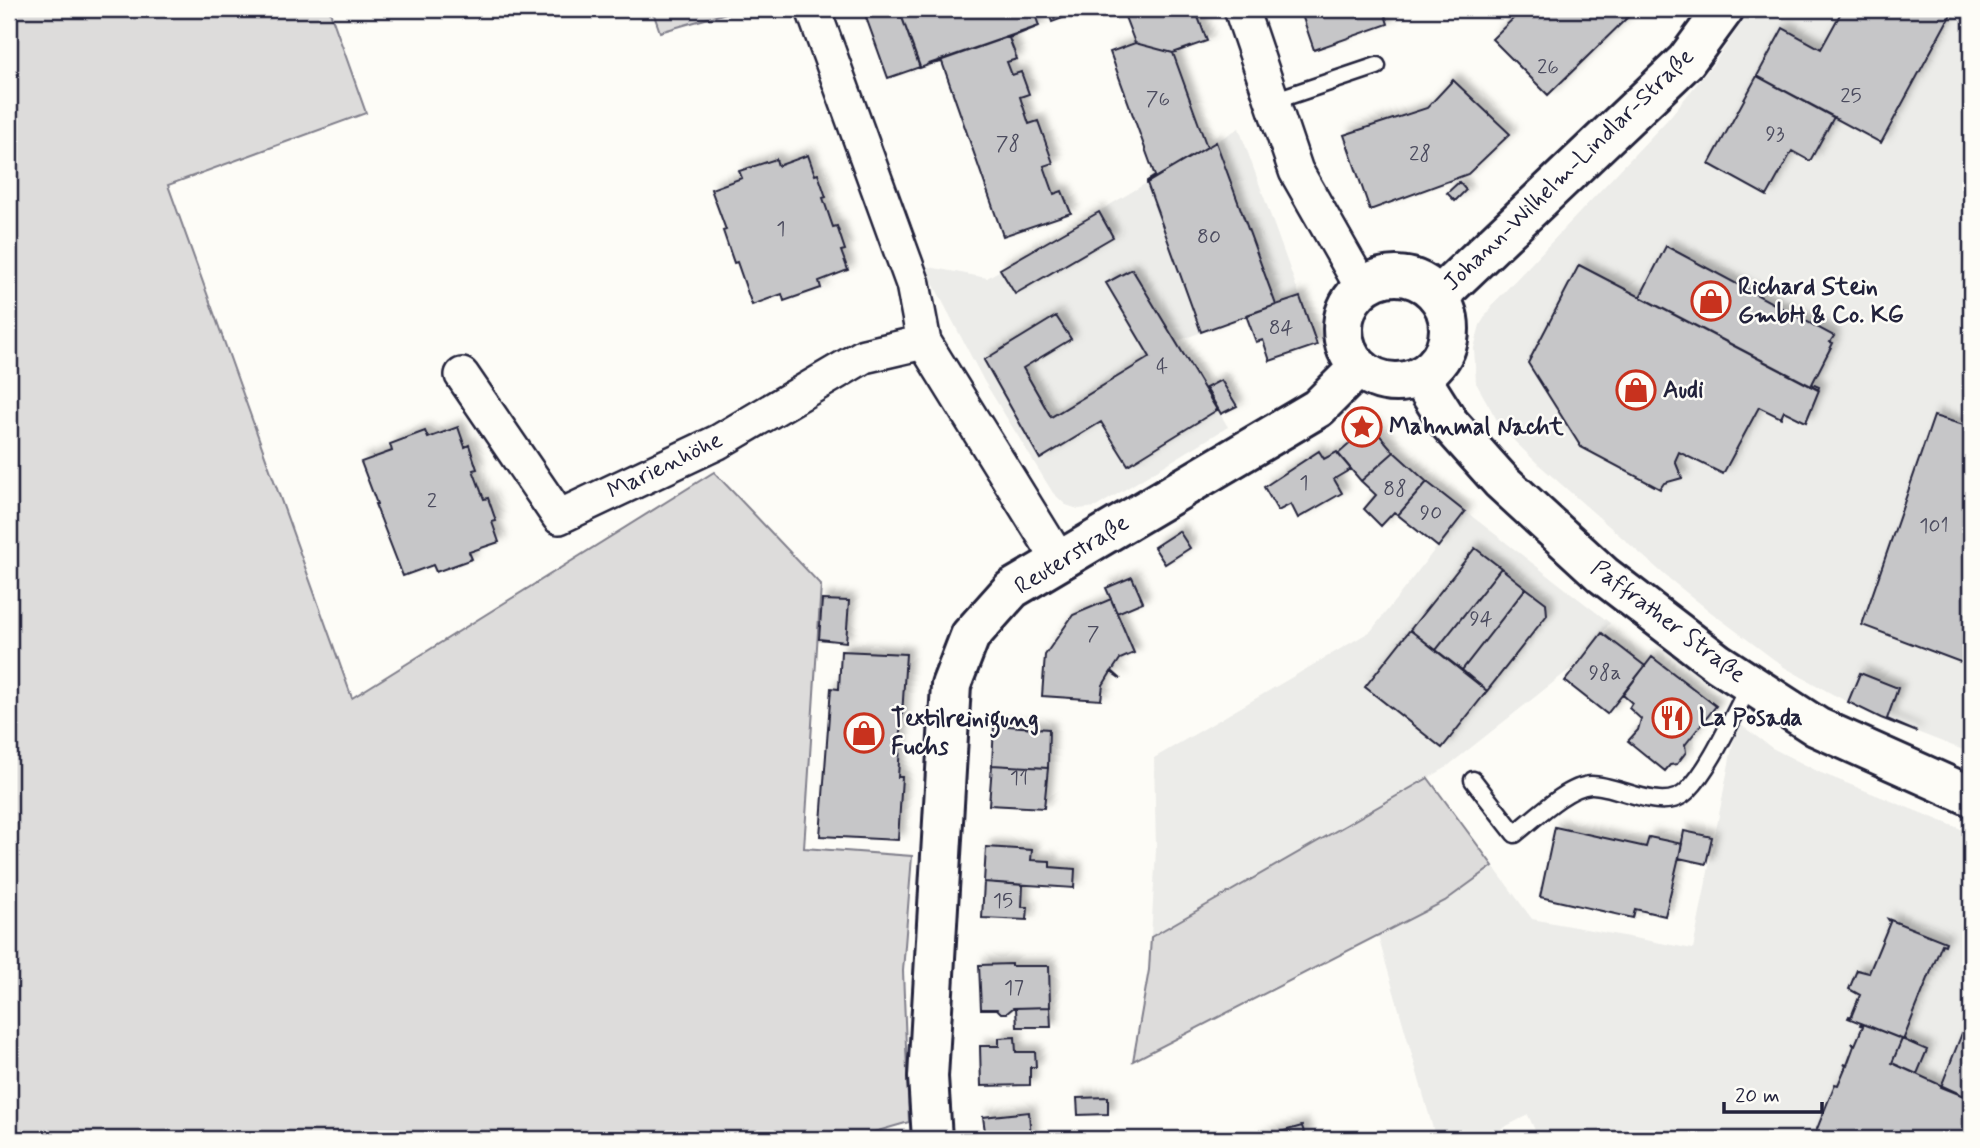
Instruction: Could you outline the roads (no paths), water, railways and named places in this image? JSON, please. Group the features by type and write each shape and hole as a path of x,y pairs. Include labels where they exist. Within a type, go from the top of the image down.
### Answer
{"street":[{"path":"813,9 913,284 925,342 1059,560"},
{"path":"1241,9 1296,171 1362,287"},
{"name":"Johann-Wilhelm-Lindlar-Straße","path":"1439,296 1686,61 1724,9"},
{"path":"1388,275 1402,275 1429,286 1439,296 1449,321 1446,347 1440,359 1420,377 1408,381 1382,380 1369,375 1349,356 1342,326 1352,298 1362,287 1388,275"},
{"name":"Marienhöhe","path":"462,375 559,517 718,442 864,356 925,342"},
{"name":"Reuterstraße","path":"932,1139 928,1077 951,685 970,636 1012,589 1318,408 1359,367"},
{"name":"Paffrather Straße","path":"1420,377 1449,423 1501,481 1603,575 1718,663 1817,727 1971,796"}],"lane":[{"path":"1273,101 1377,66"},
{"path":"1473,780 1515,834 1570,791 1591,785 1652,799 1674,799 1687,792 1709,760 1750,684"}],"place":[{"name":"Richard Stein GmbH & Co. KG","path":"1711,301"},
{"name":"Audi","path":"1636,390"},
{"name":"Mahnmal Nacht","path":"1362,427"},
{"name":"La Posada","path":"1672,718"},
{"name":"Textilreinigung Fuchs","path":"864,733"}]}
